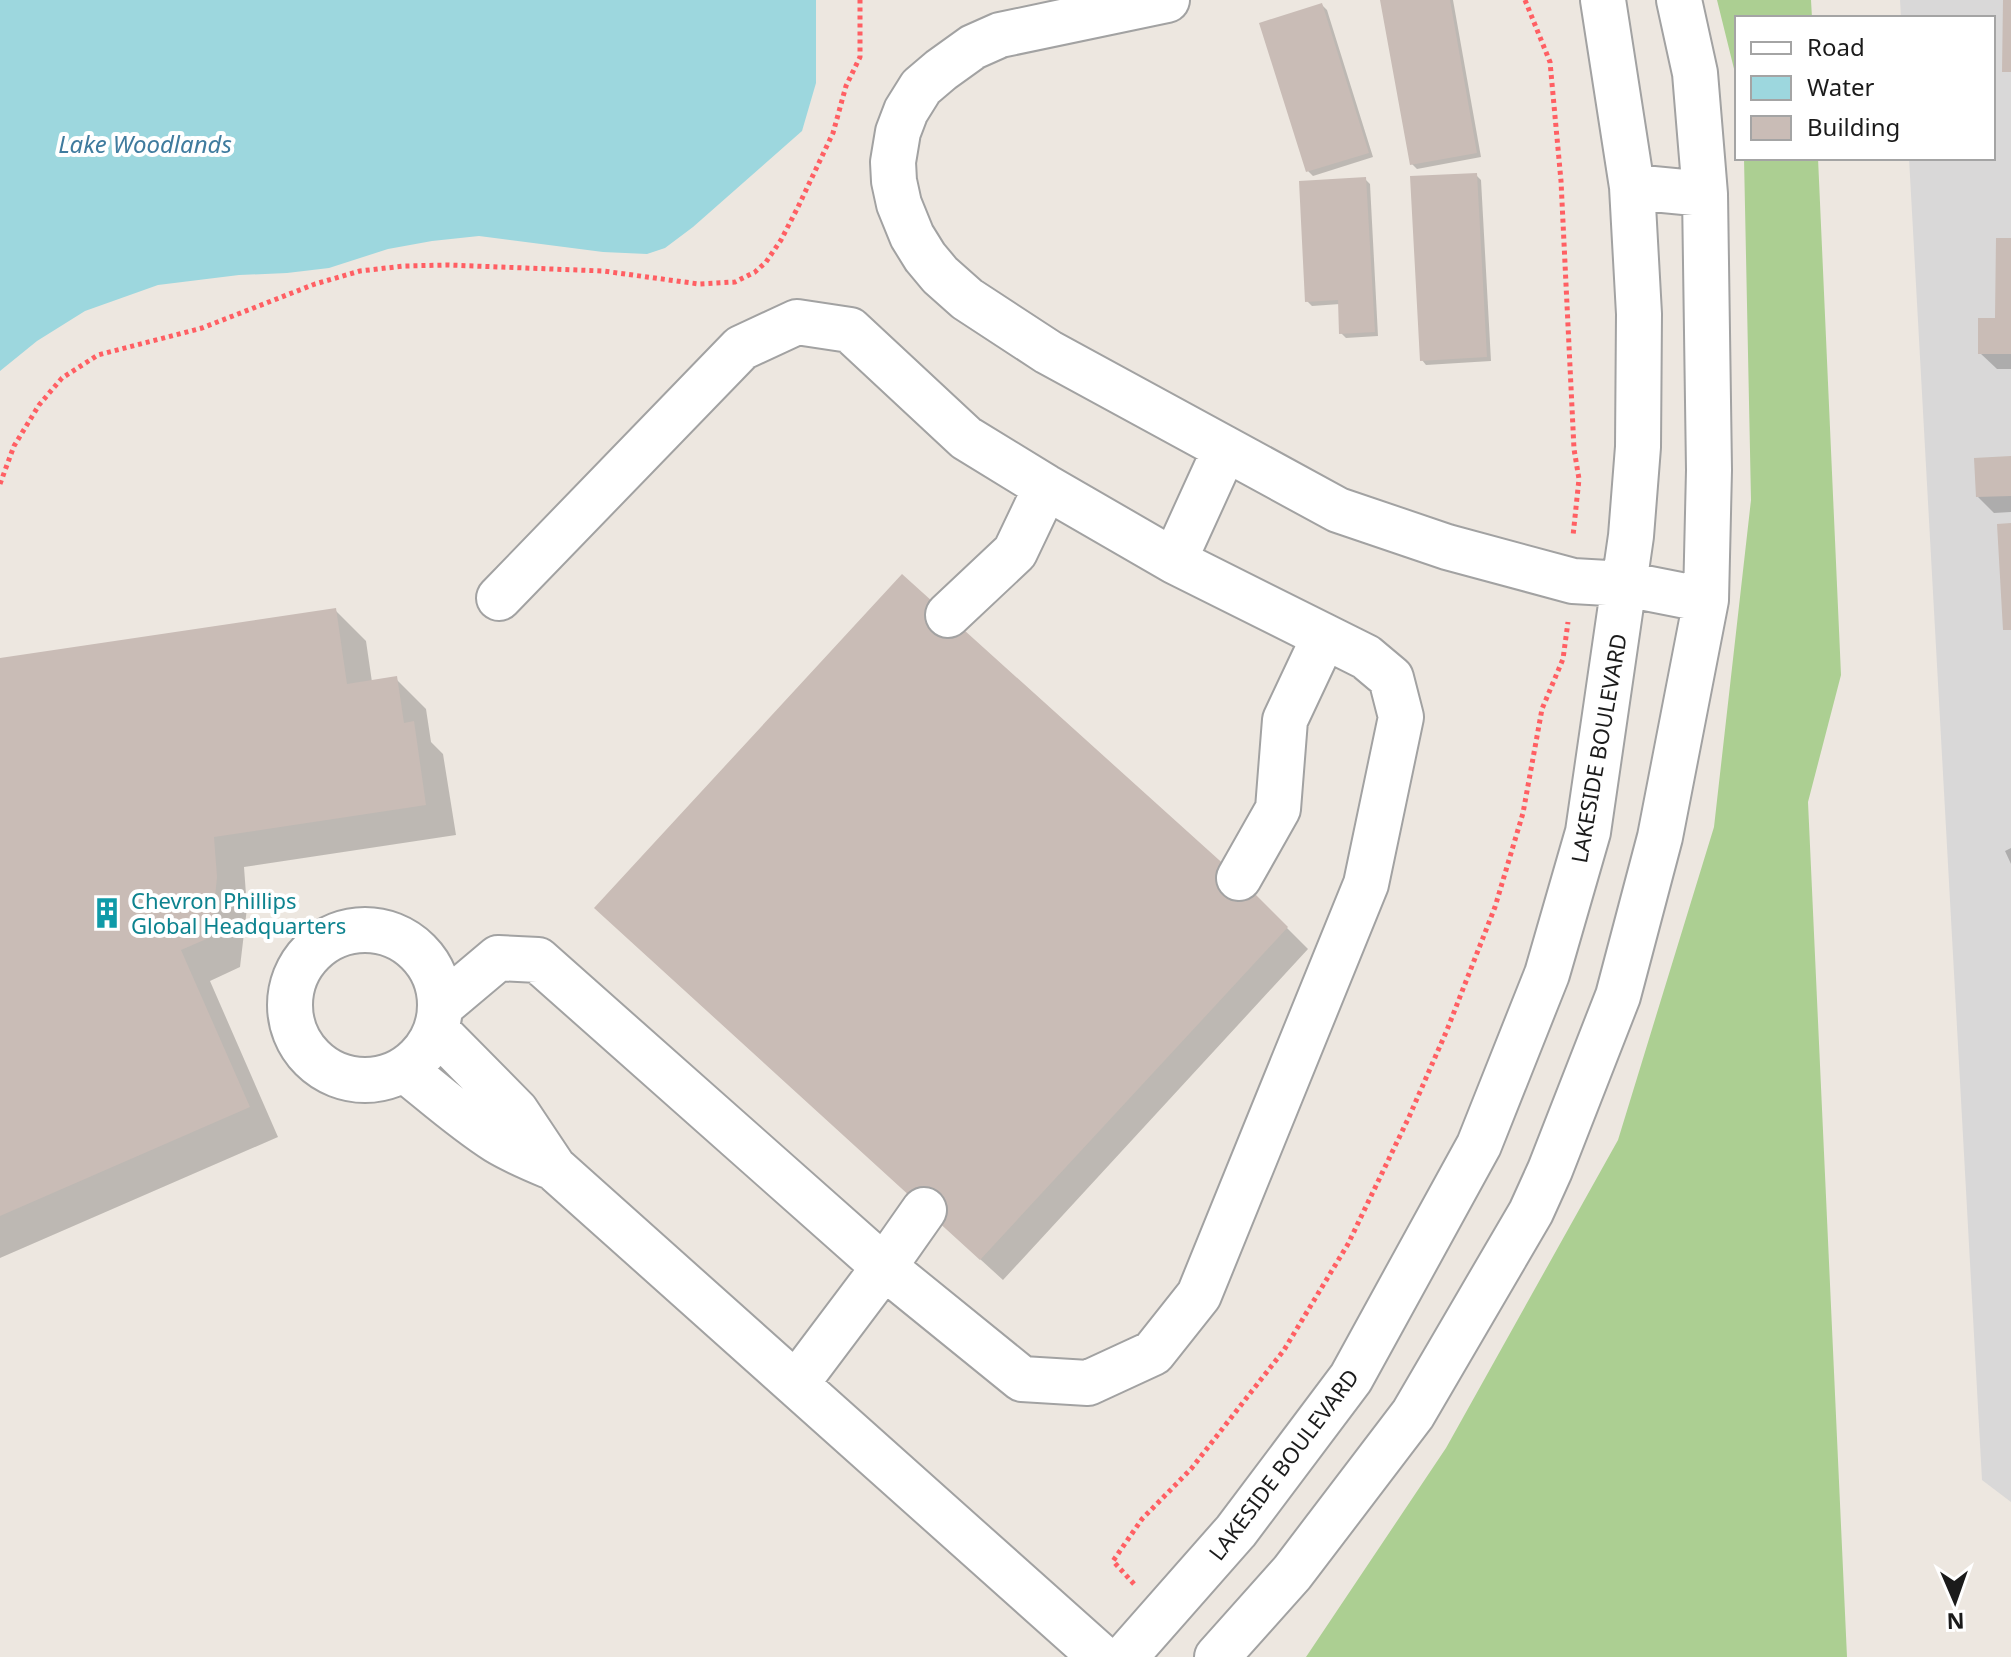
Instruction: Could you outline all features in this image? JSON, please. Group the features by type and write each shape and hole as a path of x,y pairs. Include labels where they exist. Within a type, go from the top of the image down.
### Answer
{"street":[{"path":"1167,0 1000,35 973,47 921,87 906,111 898,132 893,162 894,181 899,204 912,236 940,275 967,299 1048,352 1338,510 1447,547 1573,581 1625,584 1706,600"},
{"name":"LAKESIDE BOULEVARD","path":"1125,1657 1236,1531 1351,1378 1479,1145 1547,974 1588,832 1625,584 1638,447 1639,314 1632,187 1603,0"},
{"path":"1217,1657 1292,1573 1413,1414 1531,1212 1618,996 1660,837 1706,600 1709,470 1705,194 1695,73 1679,0"},
{"path":"1632,187 1705,194"},
{"path":"439,1019 498,958 538,960 884,1267 1022,1379 1088,1383 1153,1353 1199,1295 1366,884 1401,717 1391,678 1366,657 1174,561 966,438 850,330 797,322 741,348 499,598"},
{"path":"1174,561 1225,449"},
{"path":"948,615 1015,552 1046,487"},
{"path":"1239,878 1278,809 1285,720 1324,637"},
{"path":"360,929 385,932 408,943 426,960 437,982 439,1019 429,1046 405,1070 382,1079 357,1080 333,1074 313,1060 297,1040 290,1016 290,991 299,968 315,949 336,935 360,929"},
{"path":"439,1019 516,1111 554,1168 1101,1657"},
{"path":"405,1070 498,1142 554,1168"},
{"path":"796,1384 924,1210"}],"path":[{"path":"0,484 14,446 39,405 62,378 98,355 202,328 315,284 360,271 448,265 603,271 699,284 735,282 755,272 781,240 833,133 846,86 860,57 860,0"},
{"path":"1137,1587 1113,1561 1142,1519 1191,1469 1284,1350 1348,1244 1409,1117 1495,907 1523,813 1542,709 1563,659 1573,581 1573,528 1579,479 1574,449 1561,181 1550,62 1525,0"}],"shaded area":[{"path":"1900,0 2011,0 2011,1502 1982,1480 1909,160 1995,160 1995,16 1901,16"}],"green space":[{"path":"1717,0 1811,0 1812,16 1735,16 1735,73"},
{"path":"1744,160 1818,160 1841,675 1808,802 1847,1657 1306,1657 1446,1448 1618,1140 1714,827 1751,500"}],"water":[{"name":"Lake Woodlands","path":"0,0 816,0 816,83 802,131 665,248 647,254 603,252 479,236 388,249 329,268 158,285 85,311 37,341 0,371"}],"building":[{"path":"1380,0 1450,0 1477,153 1410,165"},
{"path":"2003,0 2011,0 2011,72 2002,72"},
{"path":"1322,3 1369,153 1306,172 1259,23"},
{"path":"1477,173 1487,357 1420,361 1410,176"},
{"path":"1366,177 1375,332 1339,334 1338,300 1305,302 1299,181"},
{"path":"1996,238 2011,238 2011,354 1978,354 1978,318 1995,318"},
{"path":"2011,456 2011,496 1976,497 1974,458"},
{"path":"2011,523 2011,630 2003,630 1997,524"},
{"path":"902,574 1239,878 1288,927 980,1260 594,908"},
{"name":"Chevron Phillips Global Headquarters","path":"336,608 347,684 397,676 404,723 414,721 426,805 214,837 217,877 211,937 181,950 250,1107 0,1216 0,658"}],"place":[{"name":"Chevron Phillips Global Headquarters","path":"107,913"}]}
